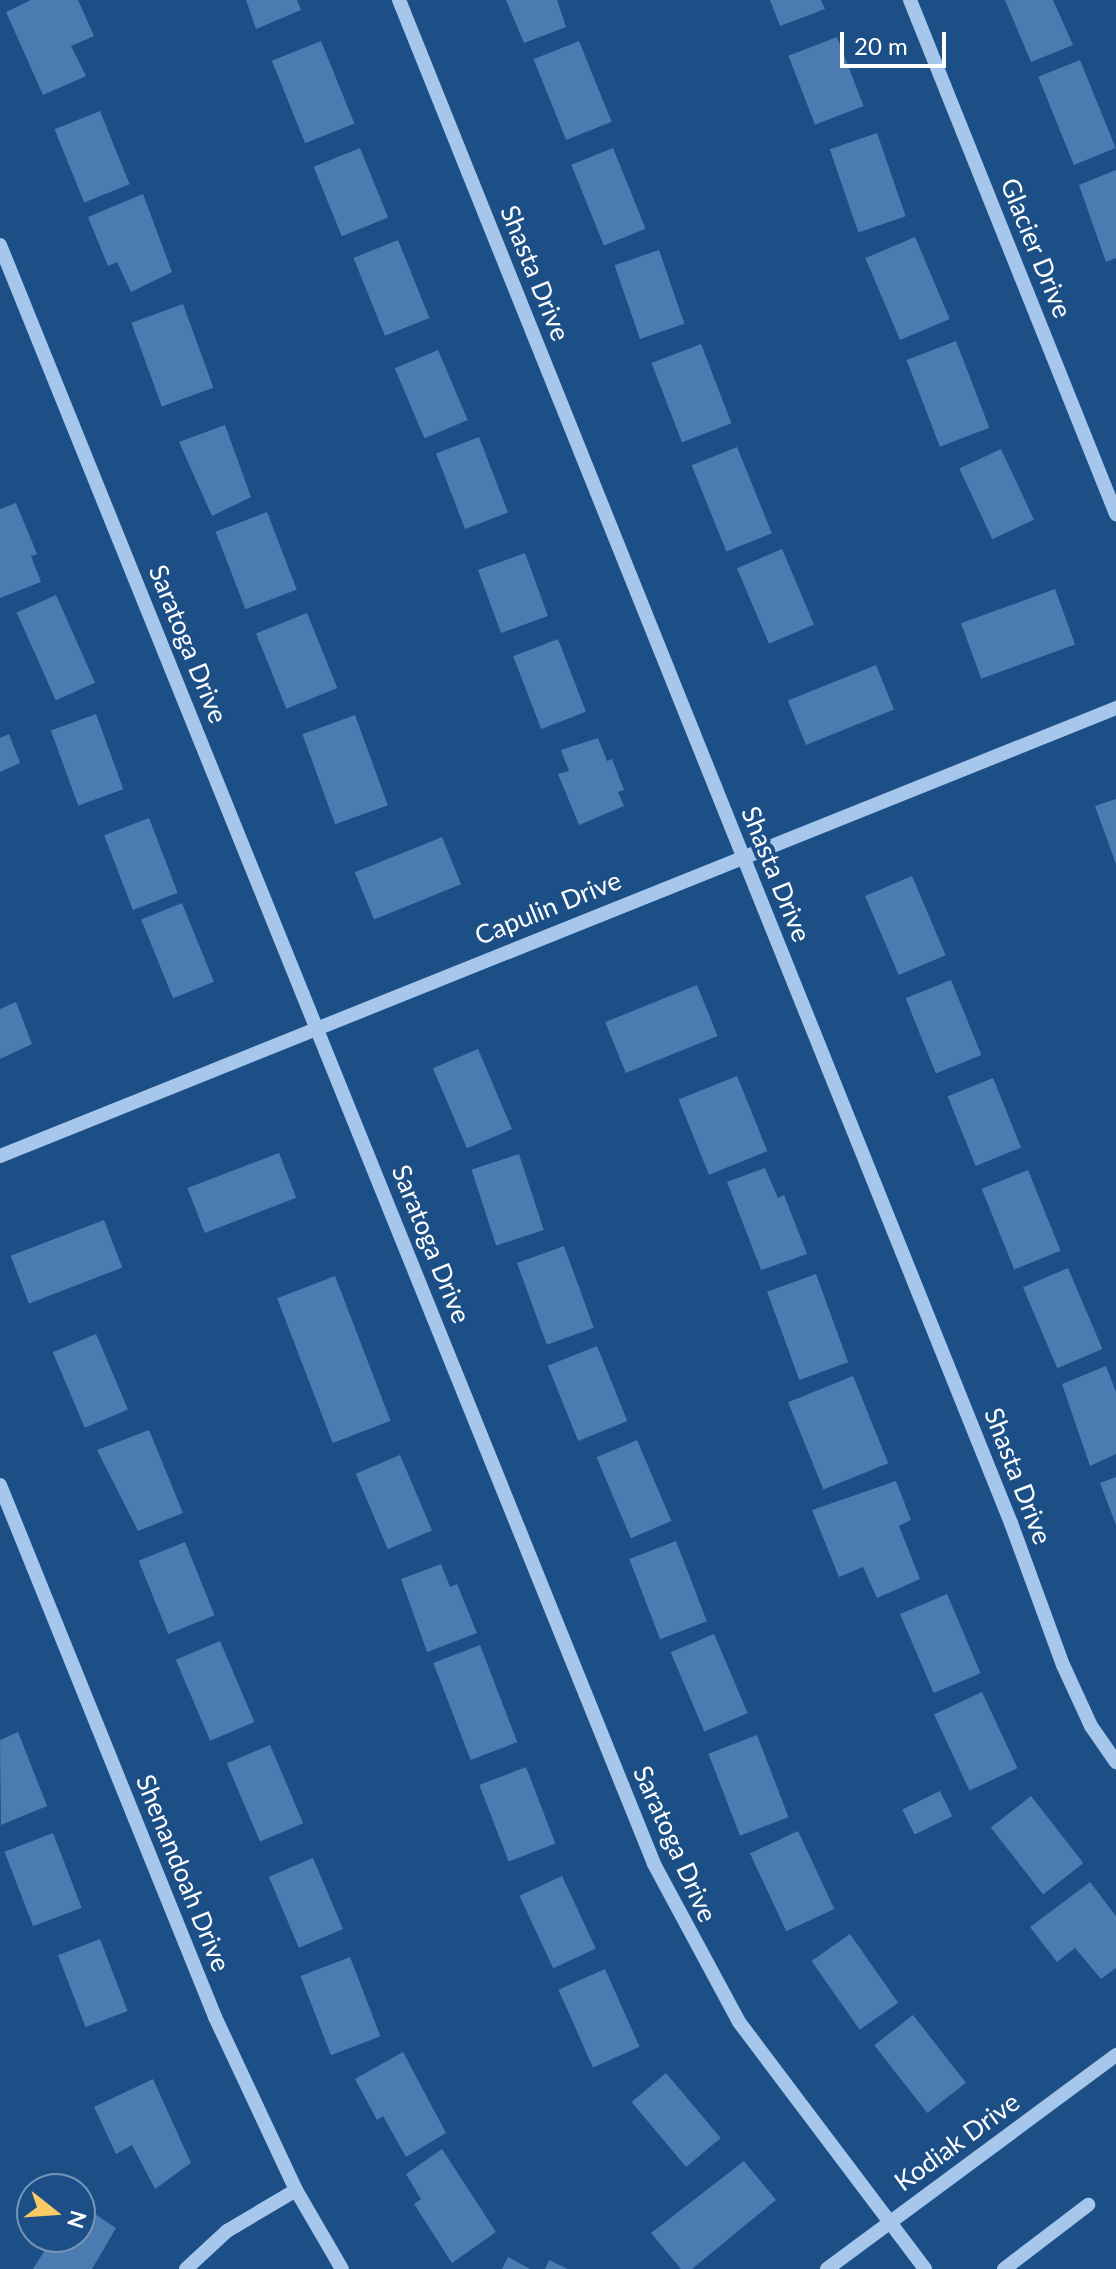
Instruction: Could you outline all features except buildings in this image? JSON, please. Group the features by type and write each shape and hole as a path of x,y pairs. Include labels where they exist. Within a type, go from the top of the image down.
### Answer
{"street":[{"name":"Shasta Drive","path":"399,0 743,855 1063,1665 1091,1726 1116,1762"},
{"name":"Glacier Drive","path":"910,0 1116,514"},
{"name":"Saratoga Drive","path":"0,245 648,1849 686,1930 739,2022 925,2269"},
{"name":"Capulin Drive","path":"0,1156 743,855 1116,708"},
{"name":"Shenandoah Drive","path":"0,1485 215,2017 296,2190 342,2269"},
{"name":"Kodiak Drive","path":"827,2269 1116,2055"},
{"path":"186,2269 227,2231 296,2190"},
{"path":"1004,2269 1088,2205"}]}
